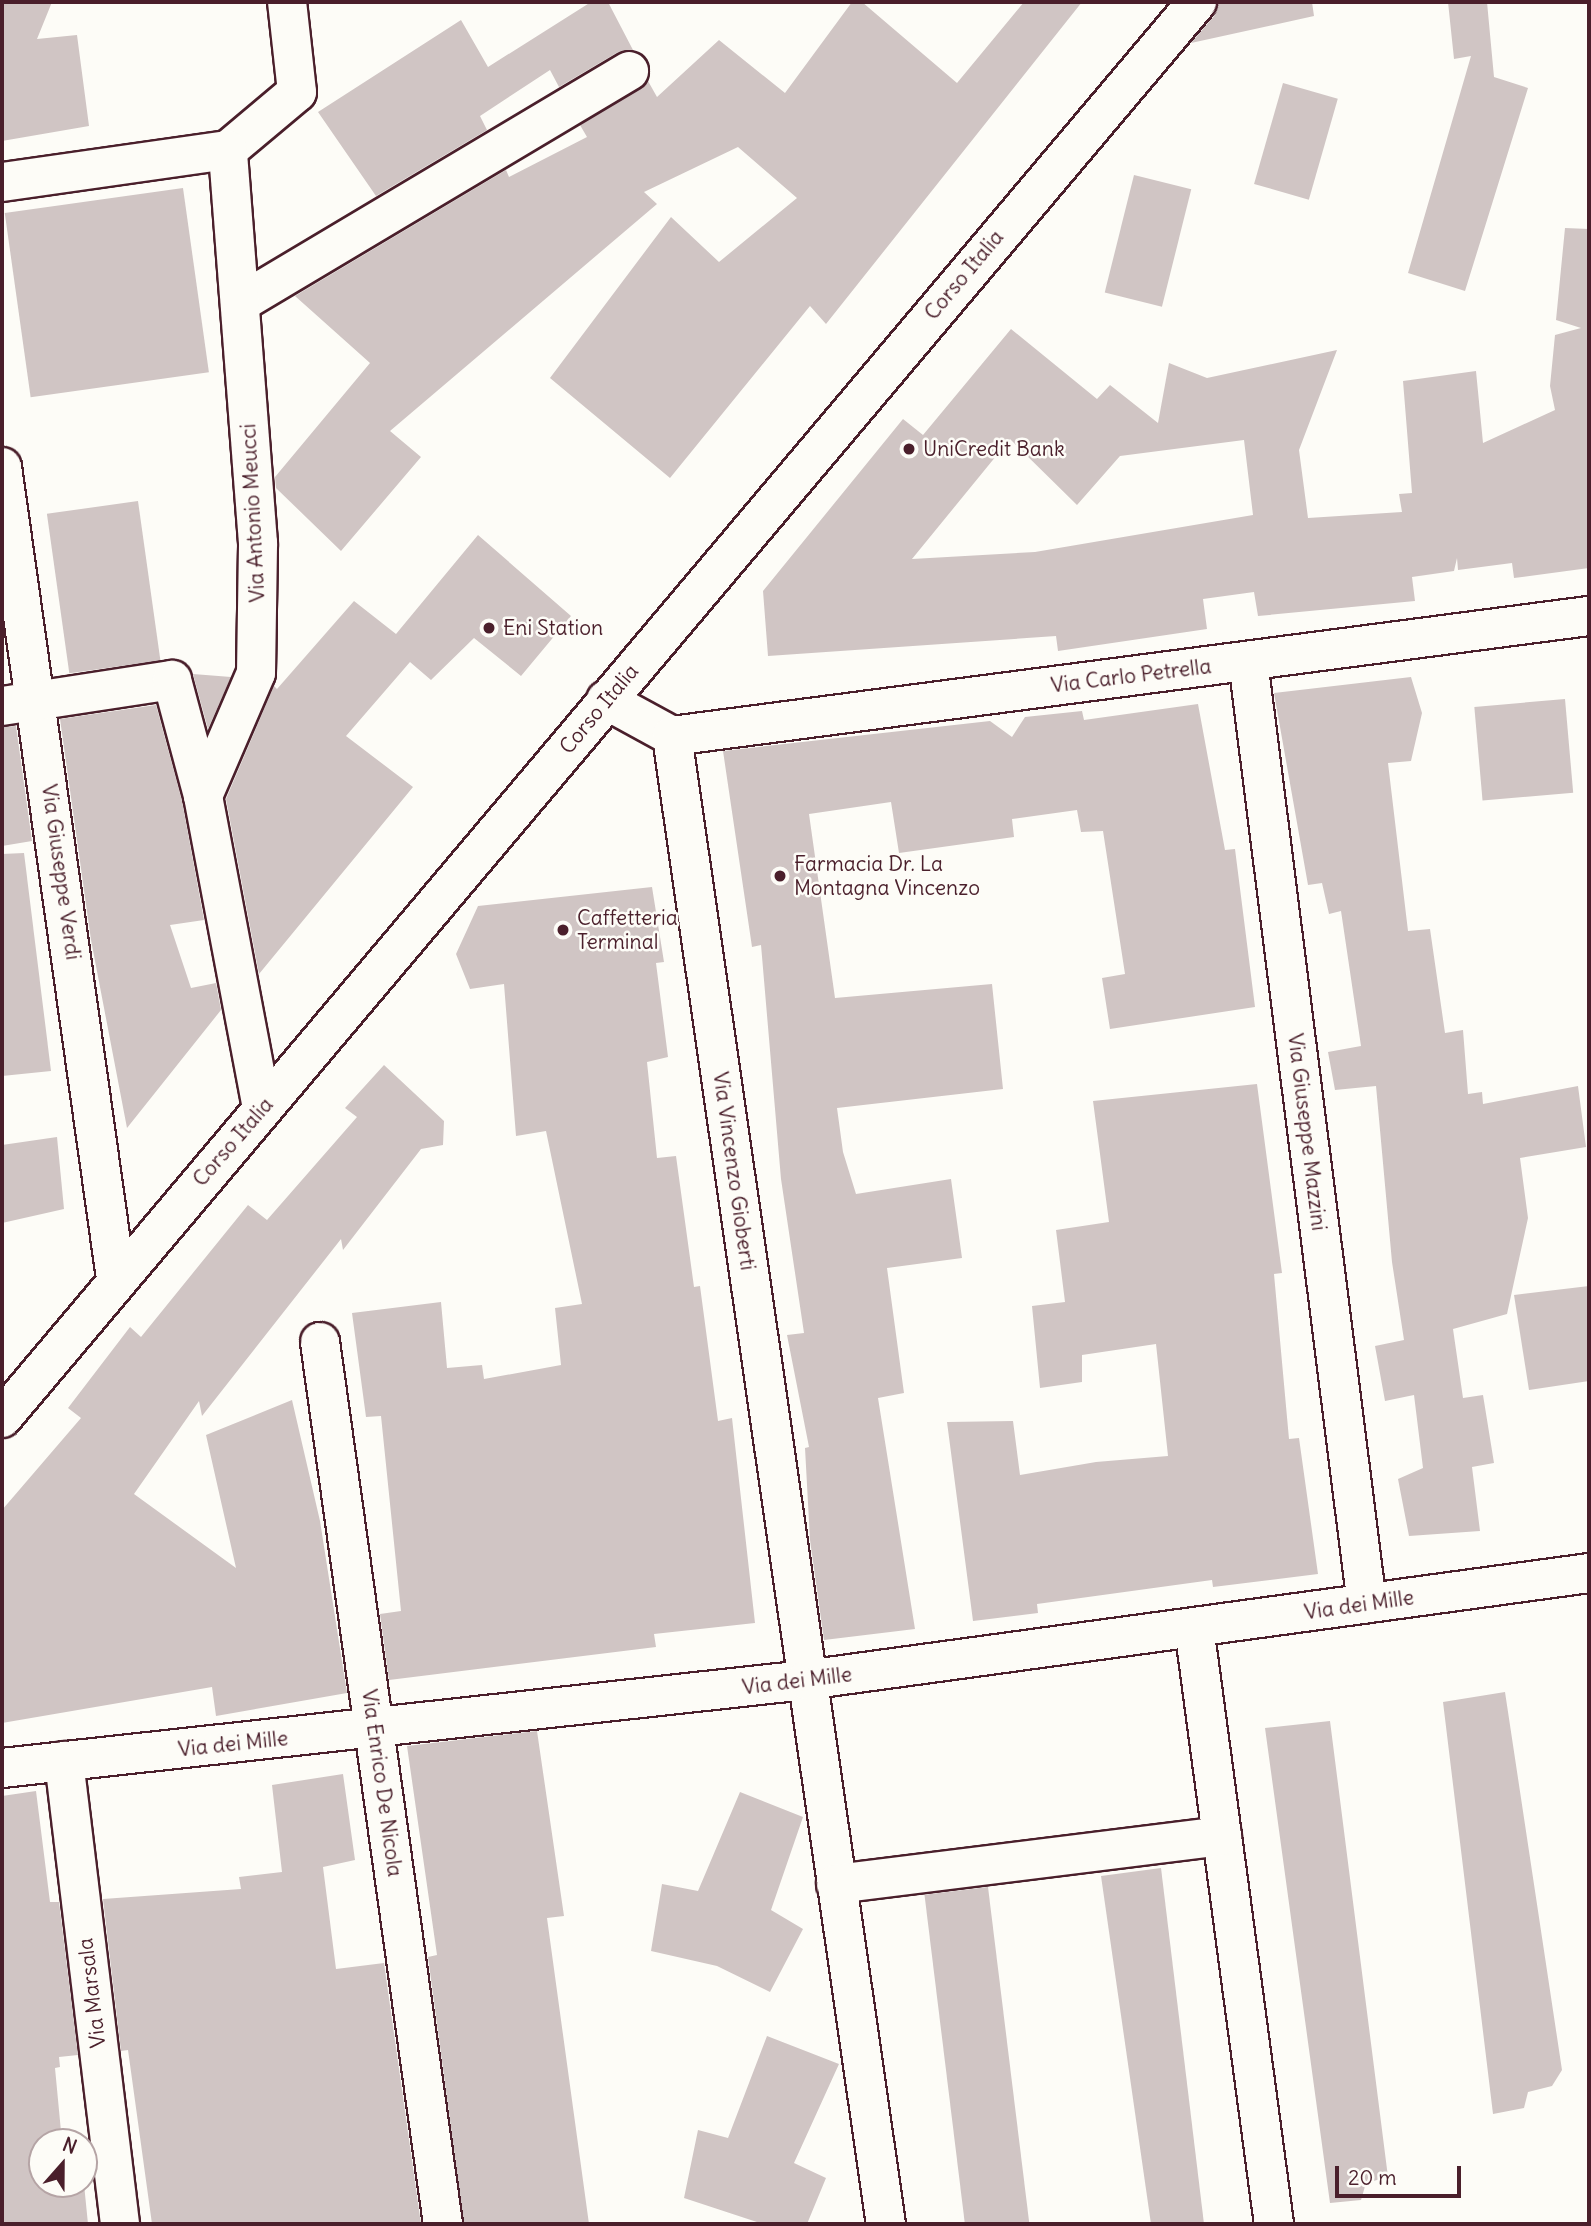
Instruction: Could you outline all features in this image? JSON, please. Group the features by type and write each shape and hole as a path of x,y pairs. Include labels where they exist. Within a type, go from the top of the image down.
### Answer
{"street":[{"path":"2,182 228,150 297,92 287,2"},
{"name":"Corso Italia","path":"2,1418 116,1278 606,700 1183,6"},
{"path":"240,303 629,71"},
{"name":"Via Antonio Meucci","path":"203,796 256,673 258,543 228,150"},
{"name":"Via Giuseppe Verdi","path":"2,467 20,704 116,1278"},
{"name":"Via Carlo Petrella","path":"672,736 1589,616"},
{"name":"Via Giuseppe Mazzini","path":"1248,661 1367,1604"},
{"path":"20,704 172,680 203,796 262,1108"},
{"path":"606,700 672,736"},
{"name":"Via Vincenzo Gioberti","path":"672,736 886,2224"},
{"name":"Via Enrico De Nicola","path":"320,1342 443,2224"},
{"name":"Via dei Mille","path":"2,1768 375,1730 806,1680 1589,1573"},
{"path":"1194,1627 1274,2224"},
{"name":"Via Marsala","path":"64,1761 120,2224"},
{"path":"836,1884 1222,1836"}],"building":[{"path":"2,2 52,2 37,39 77,35 89,126 2,141"},
{"path":"591,2 608,2 633,50 618,52 559,87 550,70 480,116 487,130 376,196 318,112 461,20 488,67"},
{"path":"852,2 862,2 957,83 1024,2 1082,2 826,324 810,306 670,478 550,378 671,217 719,262 797,198 738,147 644,192 657,204 390,431 421,457 341,551 276,488 275,477 370,363 295,296 506,170 509,177 587,137 580,125 648,81 657,97 719,40 785,93"},
{"path":"1219,2 1312,2 1314,16 1191,43 1214,16"},
{"path":"1448,2 1487,2 1494,77 1528,88 1465,291 1408,273 1471,56 1454,59"},
{"path":"1283,83 1338,99 1309,200 1254,184"},
{"path":"1134,175 1191,189 1162,307 1105,292"},
{"path":"183,188 209,372 31,397 5,213"},
{"path":"1565,228 1589,229 1589,568 1514,578 1512,563 1458,570 1457,558 1454,571 1412,577 1415,601 1258,616 1254,592 1203,599 1207,629 1058,651 1056,636 768,656 763,591 903,419 923,435 1011,329 1097,399 1110,385 1158,423 1169,363 1207,378 1337,350 1299,450 1308,518 1402,512 1399,494 1412,493 1403,381 1476,371 1483,443 1555,410 1550,386 1555,335 1581,328 1556,320","holes":["1010,439 1077,505 1120,456 1244,440 1253,515 1035,552 912,559"]},
{"path":"138,501 160,660 69,673 47,514"},
{"path":"478,535 571,616 521,676 474,638 431,680 410,662 346,736 413,787 259,974 226,799 274,686 277,689 354,601 396,634"},
{"path":"193,674 231,677 208,729"},
{"path":"1411,677 1422,713 1411,761 1388,763 1408,931 1430,929 1445,1033 1463,1030 1468,1094 1482,1092 1483,1104 1578,1086 1586,1147 1520,1158 1528,1218 1507,1314 1453,1329 1463,1398 1483,1395 1494,1463 1472,1467 1480,1531 1409,1536 1398,1479 1423,1468 1414,1395 1385,1401 1375,1346 1404,1340 1392,1262 1376,1086 1335,1090 1328,1052 1361,1046 1341,911 1329,914 1322,883 1308,885 1274,693"},
{"path":"1565,699 1573,793 1483,801 1474,707"},
{"path":"1198,704 1225,850 1235,849 1255,1007 1110,1029 1102,978 1125,974 1103,831 1081,832 1077,810 1012,819 1014,837 899,853 891,802 809,814 835,998 992,984 1003,1089 837,1108 843,1152 856,1194 951,1179 962,1258 887,1268 904,1393 878,1398 915,1629 824,1640 810,1540 805,1448 809,1447 787,1335 804,1333 781,1179 761,945 752,947 723,751 990,721 1012,737 1025,717 1082,711 1084,720"},
{"path":"156,705 182,801 204,920 170,925 191,988 216,983 221,1010 127,1128 91,940 60,719"},
{"path":"16,726 32,841 2,846 2,727"},
{"path":"24,853 51,1071 2,1076 2,854"},
{"path":"652,887 664,962 656,963 668,1057 647,1062 657,1158 676,1156 694,1287 700,1286 718,1421 732,1418 755,1623 654,1634 656,1647 389,1680 380,1614 401,1611 381,1416 366,1417 352,1313 441,1302 447,1368 482,1365 484,1379 561,1365 555,1308 582,1304 546,1131 516,1136 504,984 470,989 456,954 478,906"},
{"path":"384,1065 444,1121 443,1145 421,1149 343,1250 341,1239 202,1416 199,1401 134,1494 236,1568 206,1435 292,1400 320,1521 347,1693 216,1716 212,1687 2,1723 2,1510 81,1418 68,1408 130,1327 141,1337 248,1205 267,1220 357,1117 345,1108"},
{"path":"1257,1084 1282,1273 1274,1274 1289,1439 1299,1438 1318,1574 1213,1587 1212,1580 1037,1604 1038,1613 973,1621 947,1422 1013,1421 1020,1475 1096,1462 1168,1456 1156,1344 1082,1355 1082,1382 1040,1388 1032,1306 1065,1302 1056,1230 1109,1222 1093,1101"},
{"path":"57,1137 64,1209 2,1223 2,1145"},
{"path":"1589,1286 1589,1381 1529,1390 1514,1295"},
{"path":"1505,1692 1562,2070 1552,2086 1528,2092 1524,2108 1493,2114 1443,1702"},
{"path":"1330,1721 1388,2177 1366,2183 1361,2200 1330,2203 1265,1728"},
{"path":"537,1731 564,1916 547,1918 589,2224 464,2224 428,1957 437,1955 407,1746"},
{"path":"343,1774 355,1860 323,1867 336,1969 384,1963 421,2224 152,2224 128,2050 121,2051 103,1899 241,1889 239,1877 282,1872 272,1785"},
{"path":"36,1791 50,1902 59,1902 78,2055 59,2057 60,2067 55,2068 61,2128 28,2128 28,2198 85,2198 88,2224 2,2224 2,1796"},
{"path":"740,1792 803,1817 771,1910 803,1929 770,1992 717,1966 651,1951 662,1884 698,1891"},
{"path":"1161,1868 1204,2224 1151,2224 1101,1876"},
{"path":"988,1887 1029,2223 965,2224 924,1895"},
{"path":"767,2036 839,2064 794,2163 826,2178 807,2224 763,2224 684,2198 698,2130 728,2138"}],"place":[{"name":"UniCredit Bank","path":"909,449"},
{"name":"Eni Station","path":"489,628"},
{"name":"Farmacia Dr. La Montagna Vincenzo","path":"780,876"},
{"name":"Caffetteria Terminal","path":"563,930"}]}
